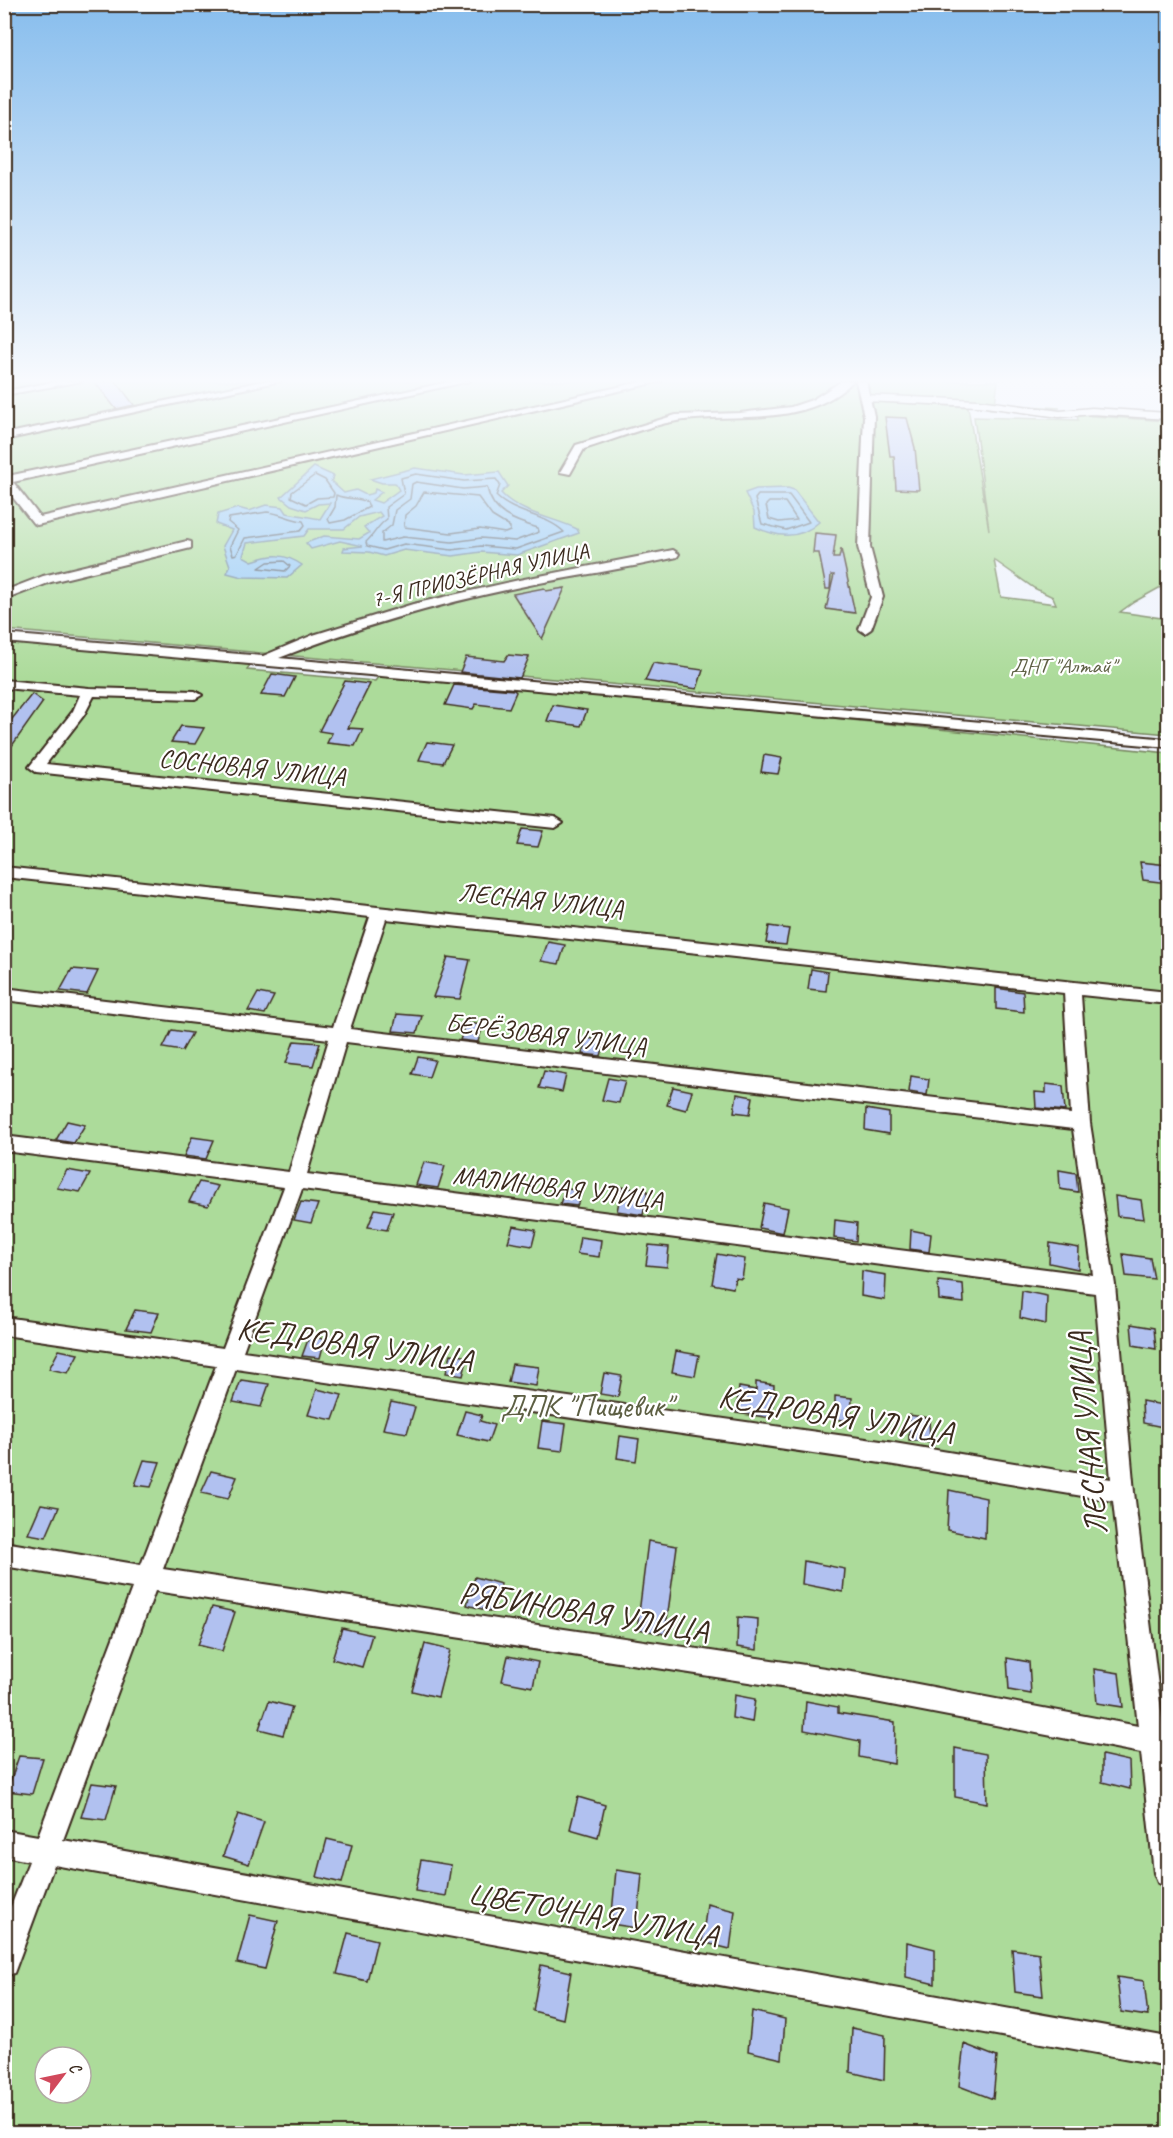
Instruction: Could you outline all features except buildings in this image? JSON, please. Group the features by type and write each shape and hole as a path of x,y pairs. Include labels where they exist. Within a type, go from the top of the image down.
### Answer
{"street":[{"path":"6,481 37,521 215,481"},
{"path":"865,629 877,597 864,547 867,481"},
{"path":"4,596 47,579 187,545"},
{"name":"7-Я ПРИОЗЁРНАЯ УЛИЦА","path":"265,659 358,624 428,603 673,554"},
{"path":"4,638 265,659 799,711 1168,743"},
{"path":"4,684 89,692 195,695"},
{"name":"СОСНОВАЯ УЛИЦА","path":"89,692 79,712 36,767 555,823"},
{"name":"ЛЕСНАЯ УЛИЦА","path":"4,872 1168,998"},
{"path":"4,1963 228,1357 296,1180 339,1034 380,911"},
{"name":"ЛЕСНАЯ УЛИЦА","path":"1072,987 1082,1123 1105,1285 1123,1492 1168,1873"},
{"name":"БЕРЁЗОВАЯ УЛИЦА","path":"4,994 1082,1123"},
{"name":"МАЛИНОВАЯ УЛИЦА","path":"4,1143 1105,1285"},
{"name":"КЕДРОВАЯ УЛИЦА","path":"4,1326 888,1453 1123,1492"},
{"name":"РЯБИНОВАЯ УЛИЦА","path":"4,1554 146,1578 865,1687 1153,1742"},
{"name":"ЦВЕТОЧНАЯ УЛИЦА","path":"4,1844 1168,2052"}],"green space":[{"name":"ДНТ \"Алтай\"","path":"5,481 981,481 989,530 982,481 1168,481 1168,583 1120,612 1168,619 1168,734 5,630","holes":["994,560 1034,588 1053,597 1056,604 1001,597"]},
{"name":"ДПК \"Пищевик\"","path":"4,642 250,665 247,670 375,681 379,676 660,700 1168,753 1168,2133 5,2133"}],"water":[{"path":"299,481 331,481 344,493 356,490 366,495 374,493 375,489 382,492 372,500 381,503 399,490 395,483 375,481 505,481 508,486 501,493 509,500 527,510 577,529 579,533 517,555 481,552 453,556 404,550 384,556 369,552 343,551 344,548 363,546 340,541 311,549 306,543 324,536 359,539 369,533 364,527 382,516 379,512 359,517 344,529 309,529 304,536 247,543 243,556 252,561 278,556 290,558 302,565 287,578 242,577 227,573 230,566 223,546 232,530 216,524 218,514 238,508 249,511 266,505 283,507 287,513 320,519 330,503 318,504 306,510 291,505 281,497"},
{"path":"788,488 794,490 819,522 804,532 788,535 780,535 755,527 754,512 745,493 756,489"}]}
